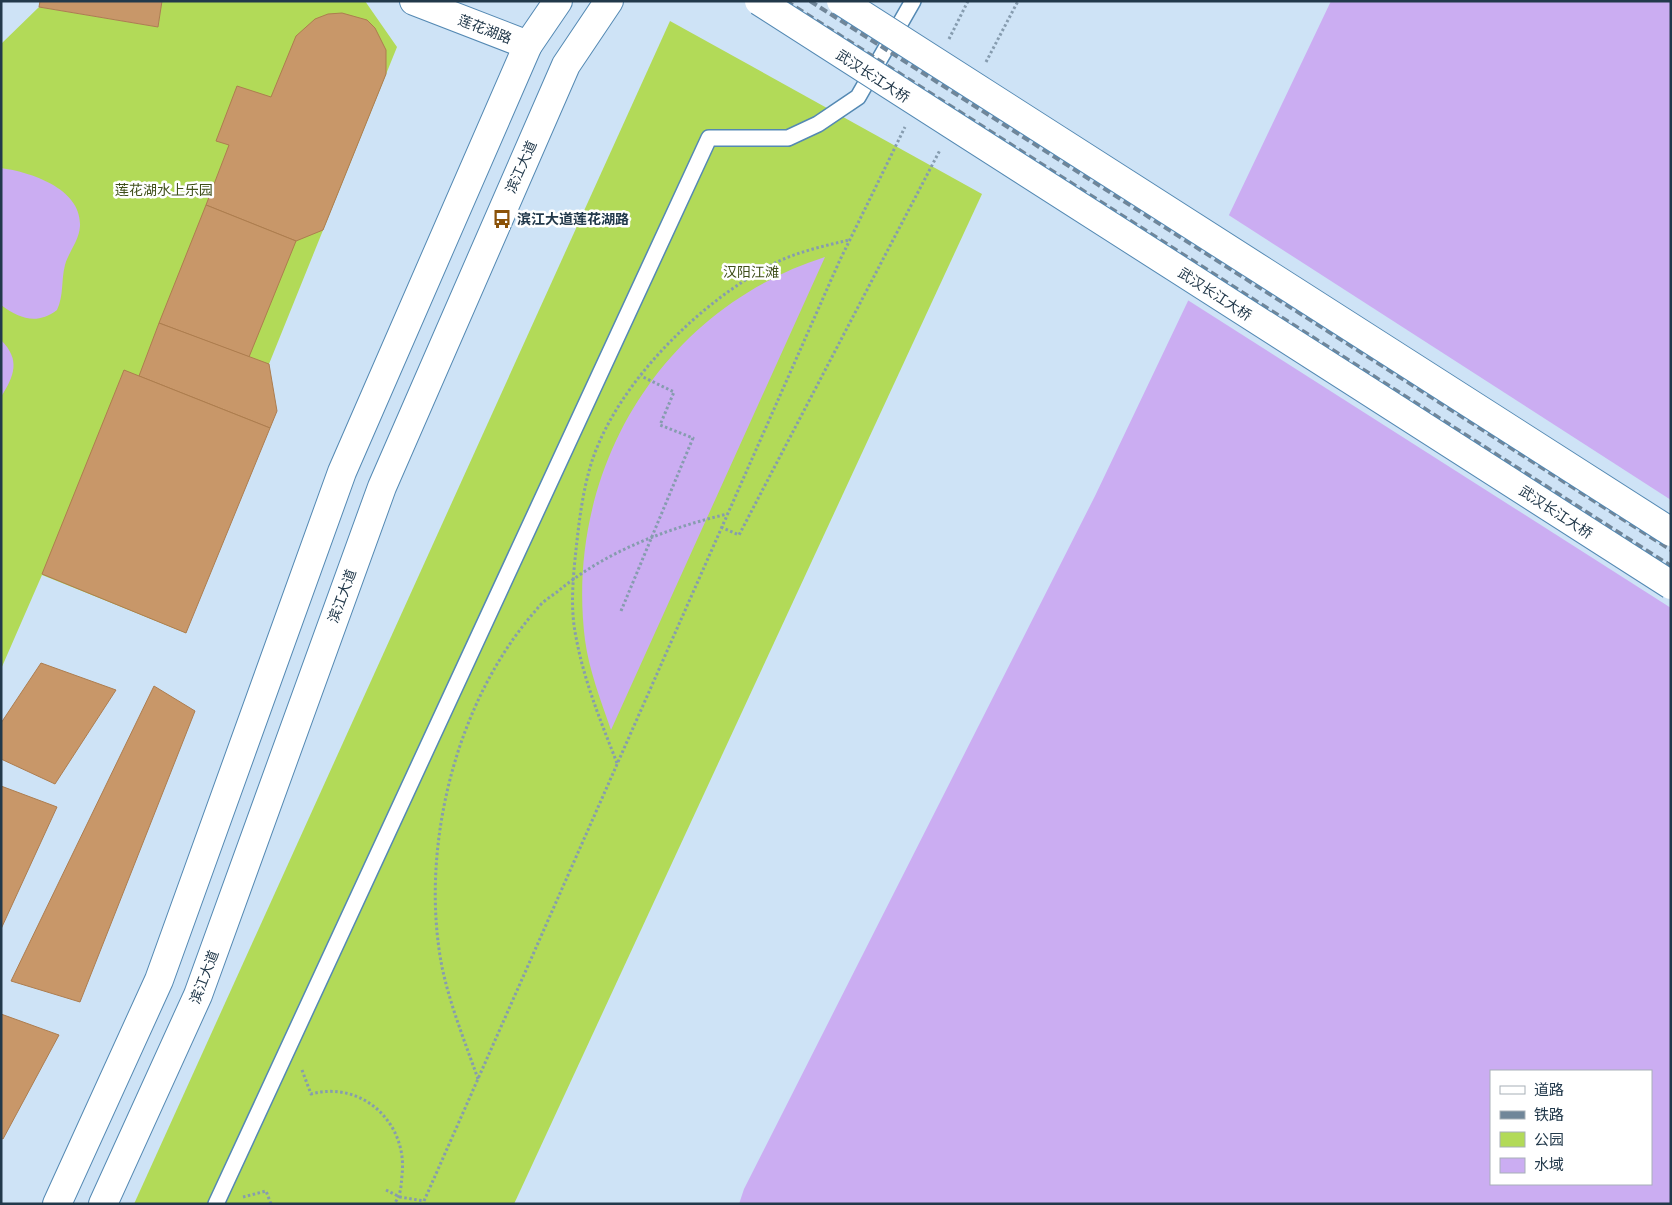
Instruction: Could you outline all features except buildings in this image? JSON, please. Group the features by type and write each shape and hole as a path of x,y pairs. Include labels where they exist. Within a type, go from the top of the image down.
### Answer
{"main road":[{"name":"莲花湖路","path":"414,1 528,45"},
{"path":"57,1204 159,980 342,472 528,45 558,1"},
{"name":"滨江大道","path":"103,1204 198,995 382,487 566,65 609,1"},
{"name":"武汉长江大桥","path":"759,1 922,108 1671,585"},
{"path":"840,1 1671,532"}],"lane":[{"path":"216,1204 709,138 788,138 818,124 858,97 913,1"}],"path":[{"path":"946,46 968,1"},
{"path":"986,62 1018,1"},
{"path":"386,1190 400,1197 424,1201 849,240 906,125"},
{"path":"721,527 740,535 945,141"},
{"path":"617,764 588,687 575,636 573,579 579,518 592,460 614,414 641,376 674,337 721,295 774,263 822,246 849,240"},
{"path":"621,611 693,438 660,425 674,392 641,376"},
{"path":"478,1078 457,1021 442,967 436,908 439,840 447,794 453,767 473,710 506,651 537,608 579,574 623,549 654,535 728,513"},
{"path":"291,1042 311,1094 333,1091 349,1093 361,1097 385,1114 394,1129 400,1146 403,1165 400,1197 394,1204"},
{"path":"216,1204 266,1191 271,1204"}],"green space":[{"name":"莲花湖水上乐园","path":"162,1 365,1 397,47 269,364 186,633 42,575 1,669 1,44 39,7 158,27"},
{"name":"汉阳江滩","path":"670,21 982,194 514,1204 134,1204"}],"water":[{"path":"1331,1 1671,1 1671,1204 739,1204 744,1189 1095,496"},
{"path":"1,168 40,178 64,192 73,202 78,213 79,231 65,265 62,293 57,310 42,318 22,317 1,305"},
{"path":"825,257 611,730 589,663 585,640 583,577 591,516 608,458 636,405 671,356 715,315 767,281"},
{"path":"1,340 11,354 13,368 12,375 1,397"}],"pier":[{"path":"1227,214 1671,500 1671,608 1186,299"}],"railway":[{"path":"786,1 1671,566"},
{"path":"810,1 1671,550"}],"place":[{"name":"滨江大道莲花湖路","path":"502,219"}]}
